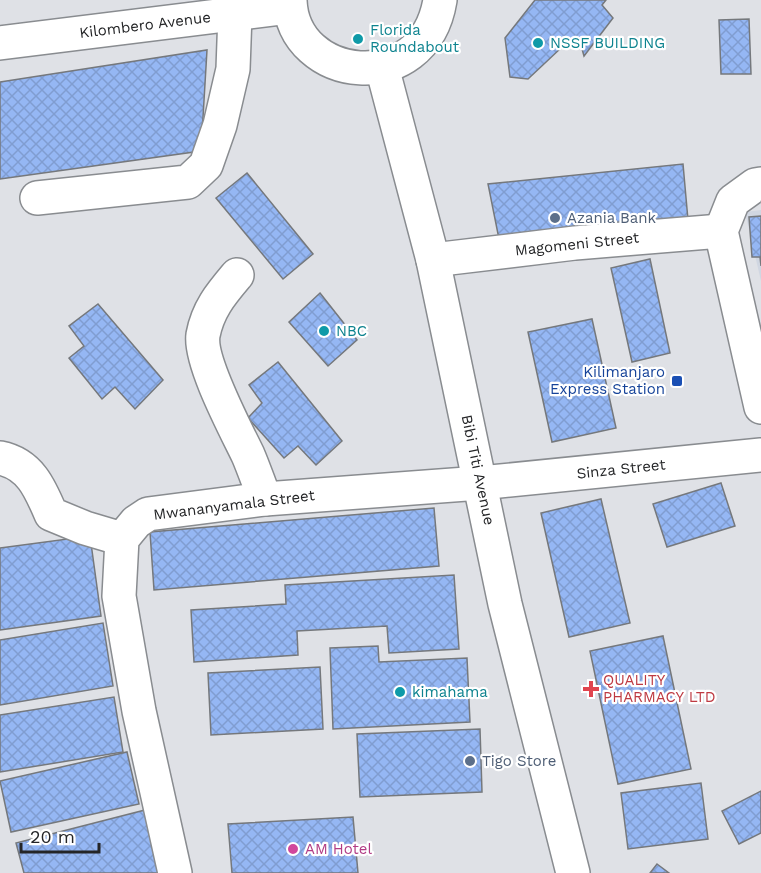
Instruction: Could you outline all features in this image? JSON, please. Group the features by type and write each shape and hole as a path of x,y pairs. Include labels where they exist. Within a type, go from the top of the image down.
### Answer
{"street":[{"path":"290,4 299,30 309,43 334,63 357,69 382,68 401,60 417,48 429,33 437,15 440,0"},
{"name":"Kilombero Avenue","path":"0,43 235,14 290,4"},
{"path":"37,198 188,182 206,165 220,125 233,69 235,14"},
{"name":"Bibi Titi Avenue","path":"382,68 433,260 505,604 573,873"},
{"path":"761,184 755,185 733,201 721,231 761,407"},
{"name":"Magomeni Street","path":"433,260 575,243 721,231"},
{"path":"237,275 213,304 203,338 227,414 248,456 265,499"},
{"name":"Sinza Street","path":"480,483 761,455"},
{"path":"0,458 16,461 39,486 51,514 85,528 123,538 119,596 139,711 175,873"},
{"name":"Mwananyamala Street","path":"123,538 136,522 148,514 265,499 480,483"}],"shaded area":[{"path":"761,210 761,281 745,212"}],"building":[{"name":"NSSF BUILDING","path":"535,0 606,0 602,5 613,18 584,56 579,38 562,47 528,79 510,77 505,38"},
{"path":"749,19 751,74 721,74 719,20"},
{"path":"207,50 201,151 0,179 0,82"},
{"path":"683,164 688,220 499,239 488,184"},
{"path":"247,173 313,254 283,279 216,198"},
{"path":"761,216 761,266 760,257 752,257 749,217"},
{"path":"650,259 670,353 632,362 611,268"},
{"name":"NBC","path":"320,293 357,340 328,366 289,322"},
{"path":"98,304 163,380 135,409 115,387 102,399 69,358 84,346 69,326"},
{"path":"592,319 616,428 552,442 528,332"},
{"path":"278,362 342,441 316,465 298,446 284,458 248,418 262,403 249,385"},
{"path":"721,483 735,526 667,547 653,504"},
{"path":"601,499 630,623 569,637 541,513"},
{"path":"434,508 439,566 154,590 150,532"},
{"path":"90,536 101,616 0,630 0,548"},
{"path":"454,575 459,649 389,653 387,626 297,631 298,655 194,662 191,610 286,604 285,585"},
{"path":"103,623 113,686 0,705 0,640"},
{"path":"663,636 691,769 618,784 590,651"},
{"name":"kimahama","path":"378,646 379,662 467,658 470,722 333,729 330,648"},
{"path":"320,667 323,729 211,735 208,673"},
{"path":"114,697 123,752 0,772 0,715"},
{"path":"480,729 482,792 360,797 357,734"},
{"path":"127,752 139,804 11,832 0,781"},
{"path":"701,783 708,839 628,849 621,793"},
{"path":"761,791 761,833 739,844 722,811"},
{"path":"149,809 166,873 24,873 16,843"},
{"name":"AM Hotel","path":"353,817 358,873 232,873 228,824"},
{"path":"657,864 669,873 650,873"}],"place":[{"name":"Florida Roundabout","path":"358,39"},
{"name":"NSSF BUILDING","path":"538,43"},
{"name":"Azania Bank","path":"555,218"},
{"name":"NBC","path":"324,331"},
{"name":"Kilimanjaro Express Station","path":"677,381"},
{"name":"QUALITY PHARMACY LTD","path":"591,689"},
{"name":"kimahama","path":"400,692"},
{"name":"Tigo Store","path":"470,761"},
{"name":"AM Hotel","path":"293,849"}]}
